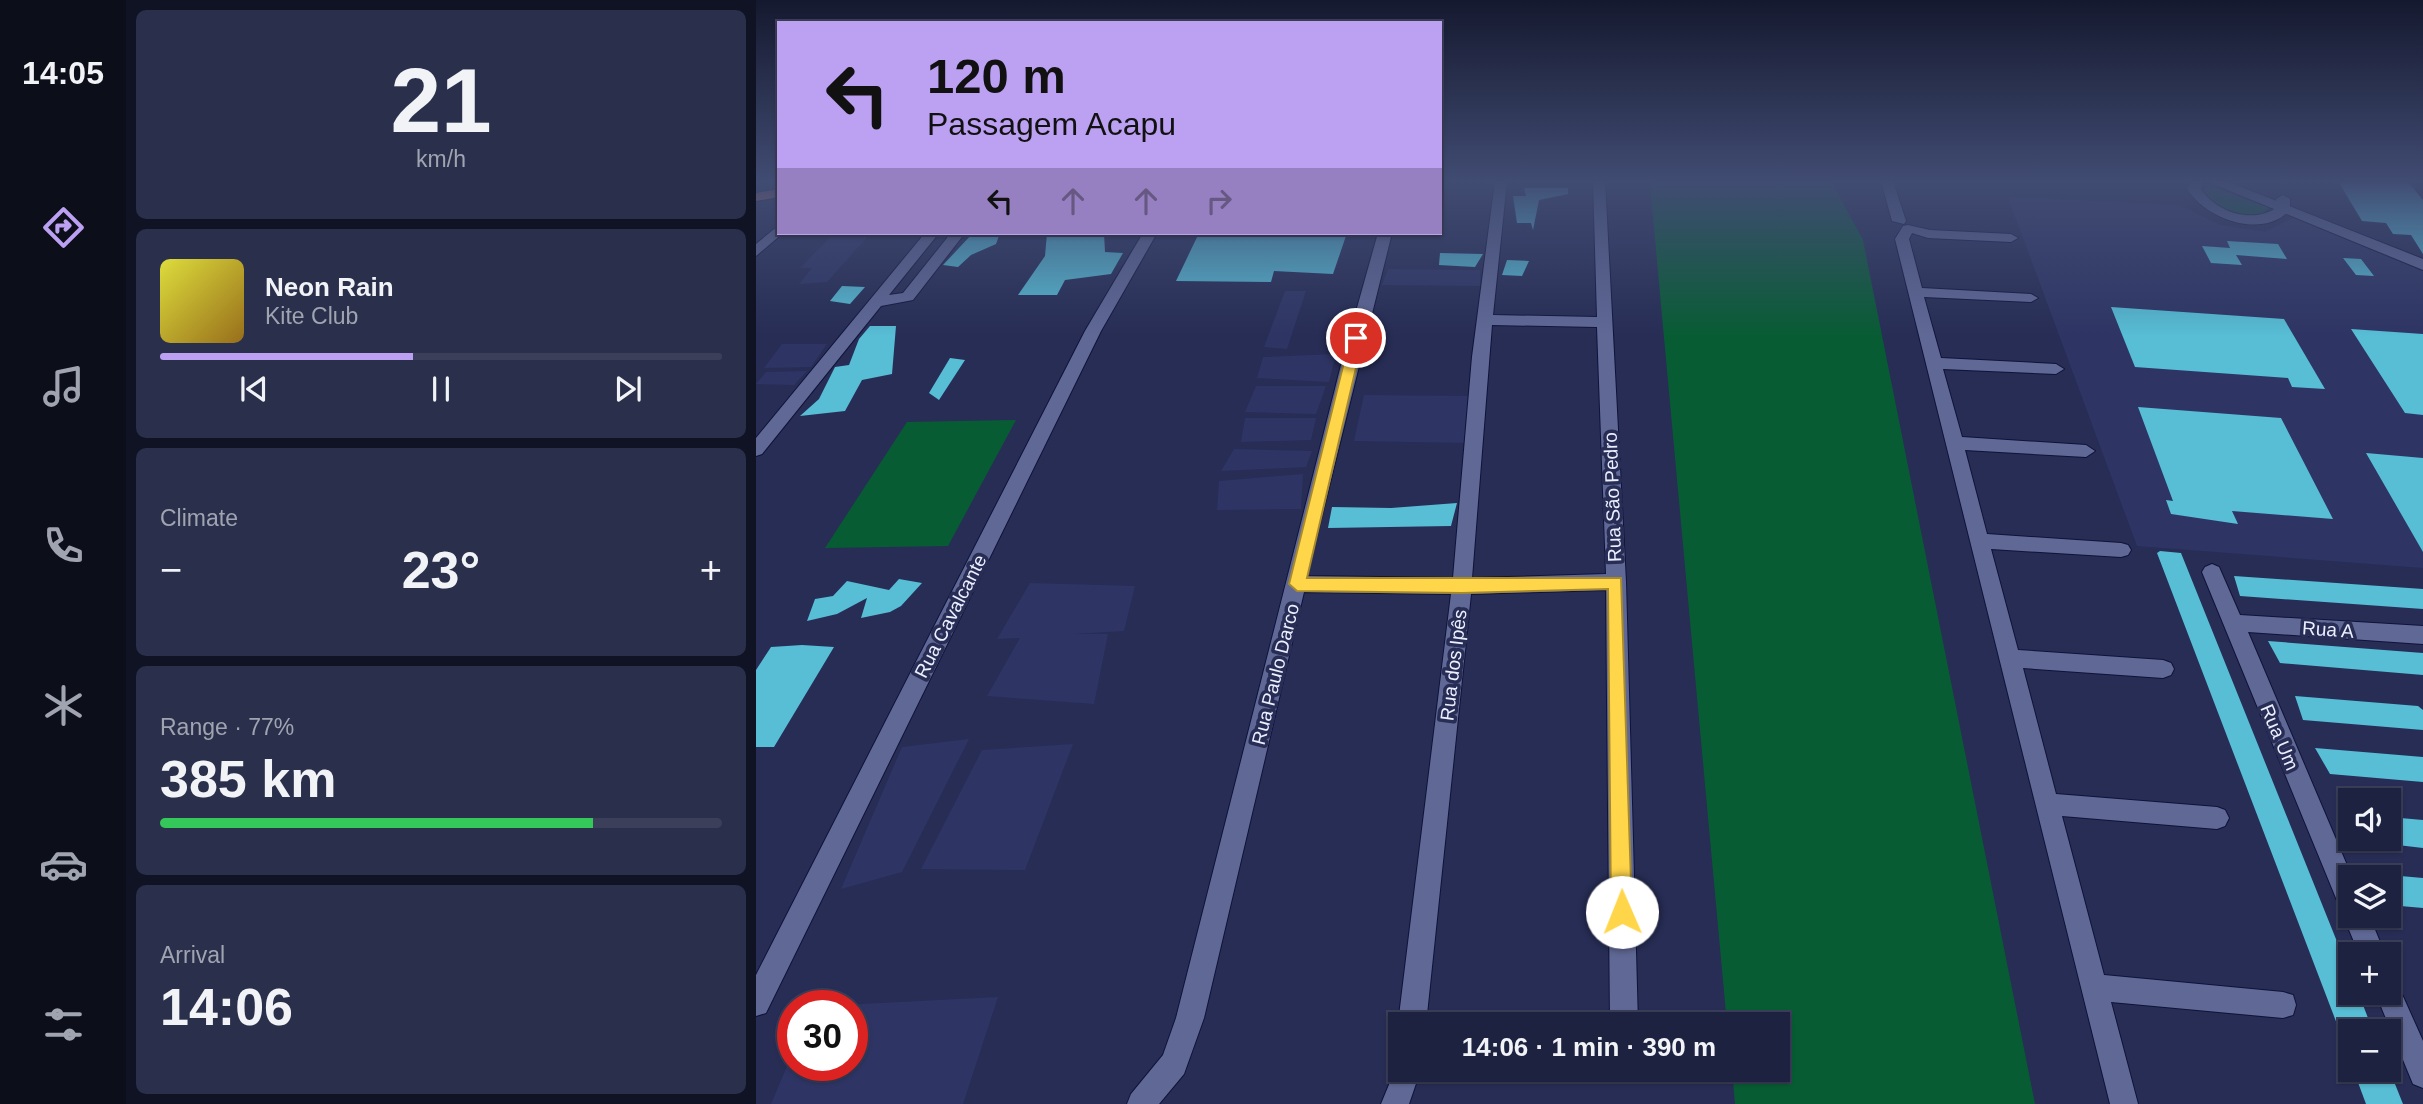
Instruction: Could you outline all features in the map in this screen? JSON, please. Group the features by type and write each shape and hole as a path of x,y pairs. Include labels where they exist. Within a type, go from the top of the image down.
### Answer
{"main road":[{"path":"2347,233 2423,265"},
{"path":"2363,233 2423,253"}],"street":[{"path":"756,252 775,233"},
{"name":"Rua dos Ipês","path":"1413,1012 1462,586 1484,320 1495,233"},
{"name":"Rua São Pedro","path":"1601,233 1616,582 1624,1012"},
{"path":"1905,233 1902,239 2124,1104"},
{"path":"1927,233 2011,238"},
{"path":"756,450 930,235"},
{"path":"876,302 908,297 956,235"},
{"name":"Rua Cavalcante","path":"756,1003 1093,331 1149,235"},
{"name":"Rua Paulo Darco","path":"1141,1104 1174,1064 1190,1018 1350,361 1384,235"},
{"path":"1916,292 2031,298"},
{"path":"1484,320 1605,322"},
{"path":"1934,363 2056,369"},
{"path":"1955,443 2085,451"},
{"path":"1980,541 2121,550"},
{"name":"Rua Um","path":"2212,572 2338,873"},
{"path":"1297,584 1462,586 1616,582"},
{"name":"Rua A","path":"2233,623 2423,635"},
{"path":"2010,658 2163,669"},
{"path":"2048,804 2217,818"},
{"path":"2094,988 2283,1005"},
{"path":"2397,1005 2413,1027 2423,1074"},
{"path":"1395,1104 1402,1082"}],"shaded area":[{"path":"2021,233 2335,233 2423,271 2423,568 2137,546"},
{"path":"832,235 869,235 827,282 799,284 812,268 800,268"},
{"path":"1388,269 1480,270 1480,286 1382,285"},
{"path":"1285,291 1306,291 1287,349 1264,347"},
{"path":"782,344 827,344 811,367 764,368"},
{"path":"1336,354 1329,382 1257,378 1263,357"},
{"path":"807,371 794,385 756,384 766,372"},
{"path":"1256,386 1326,386 1316,414 1245,412"},
{"path":"1364,395 1470,396 1468,443 1354,441"},
{"path":"1245,418 1316,418 1311,440 1241,442"},
{"path":"1234,449 1312,451 1306,467 1221,471"},
{"path":"1303,474 1301,509 1217,510 1219,481"},
{"path":"1030,583 1135,586 1124,631 1074,634 1108,634 1094,704 987,696 1020,638 997,639"},
{"path":"969,739 902,872 841,889 902,747"},
{"path":"1073,744 1025,870 921,869 982,750"},
{"path":"998,997 963,1104 771,1104 781,1081 868,1081 868,1004"}],"green space":[{"path":"1654,233 1859,233 1863,240 2035,1104 1735,1104 1733,1082 1790,1082 1790,1012 1726,1012"},
{"path":"1016,420 948,546 825,548 907,422"}],"building":[{"path":"2423,233 2423,254 2411,235 2393,234"},
{"path":"971,235 999,235 996,244 971,255 958,267 943,265"},
{"path":"1047,235 1104,235 1105,252 1123,253 1111,274 1065,280 1057,295 1018,295 1045,256"},
{"path":"1198,235 1346,235 1333,274 1274,271 1271,282 1176,281"},
{"path":"2227,241 2278,244 2287,259 2236,255 2242,265 2211,263 2202,246 2230,248"},
{"path":"1440,253 1483,254 1475,267 1439,265"},
{"path":"2343,258 2361,259 2374,276 2356,275"},
{"path":"1507,260 1529,261 1522,276 1502,275"},
{"path":"842,286 865,287 850,304 830,301"},
{"path":"2111,307 2284,319 2325,389 2292,387 2288,378 2135,367"},
{"path":"870,326 896,326 892,374 862,380 845,411 800,416 819,399 835,367 849,365 859,339"},
{"path":"2351,329 2423,334 2423,415 2405,413"},
{"path":"950,358 965,360 939,400 929,393"},
{"path":"2138,407 2281,418 2333,519 2232,511 2238,524 2171,514 2166,500 2173,501"},
{"path":"2366,453 2423,458 2423,552"},
{"path":"1457,503 1451,526 1328,528 1332,507 1391,508"},
{"path":"2157,553 2181,553 2338,944 2338,1005 2363,1005 2368,1019 2338,1019 2338,1027"},
{"path":"2234,576 2423,589 2423,609 2240,596"},
{"path":"899,579 922,583 901,606 890,612 861,618 867,598 837,614 807,621 815,599 833,596 847,581 889,590"},
{"path":"2268,641 2423,653 2423,675 2280,663"},
{"path":"771,647 834,647 774,747 756,747 756,670"},
{"path":"2295,696 2418,706 2423,710 2423,730 2303,720"},
{"path":"2315,748 2423,757 2423,782 2330,774"},
{"path":"2401,818 2423,820 2423,848 2401,845"},
{"path":"2401,876 2423,878 2423,908 2401,906"},
{"path":"2358,1082 2394,1082 2403,1104 2366,1104"}],"route":[{"path":"1356,338 1297,584 1462,586 1616,582 1622,912"}]}
